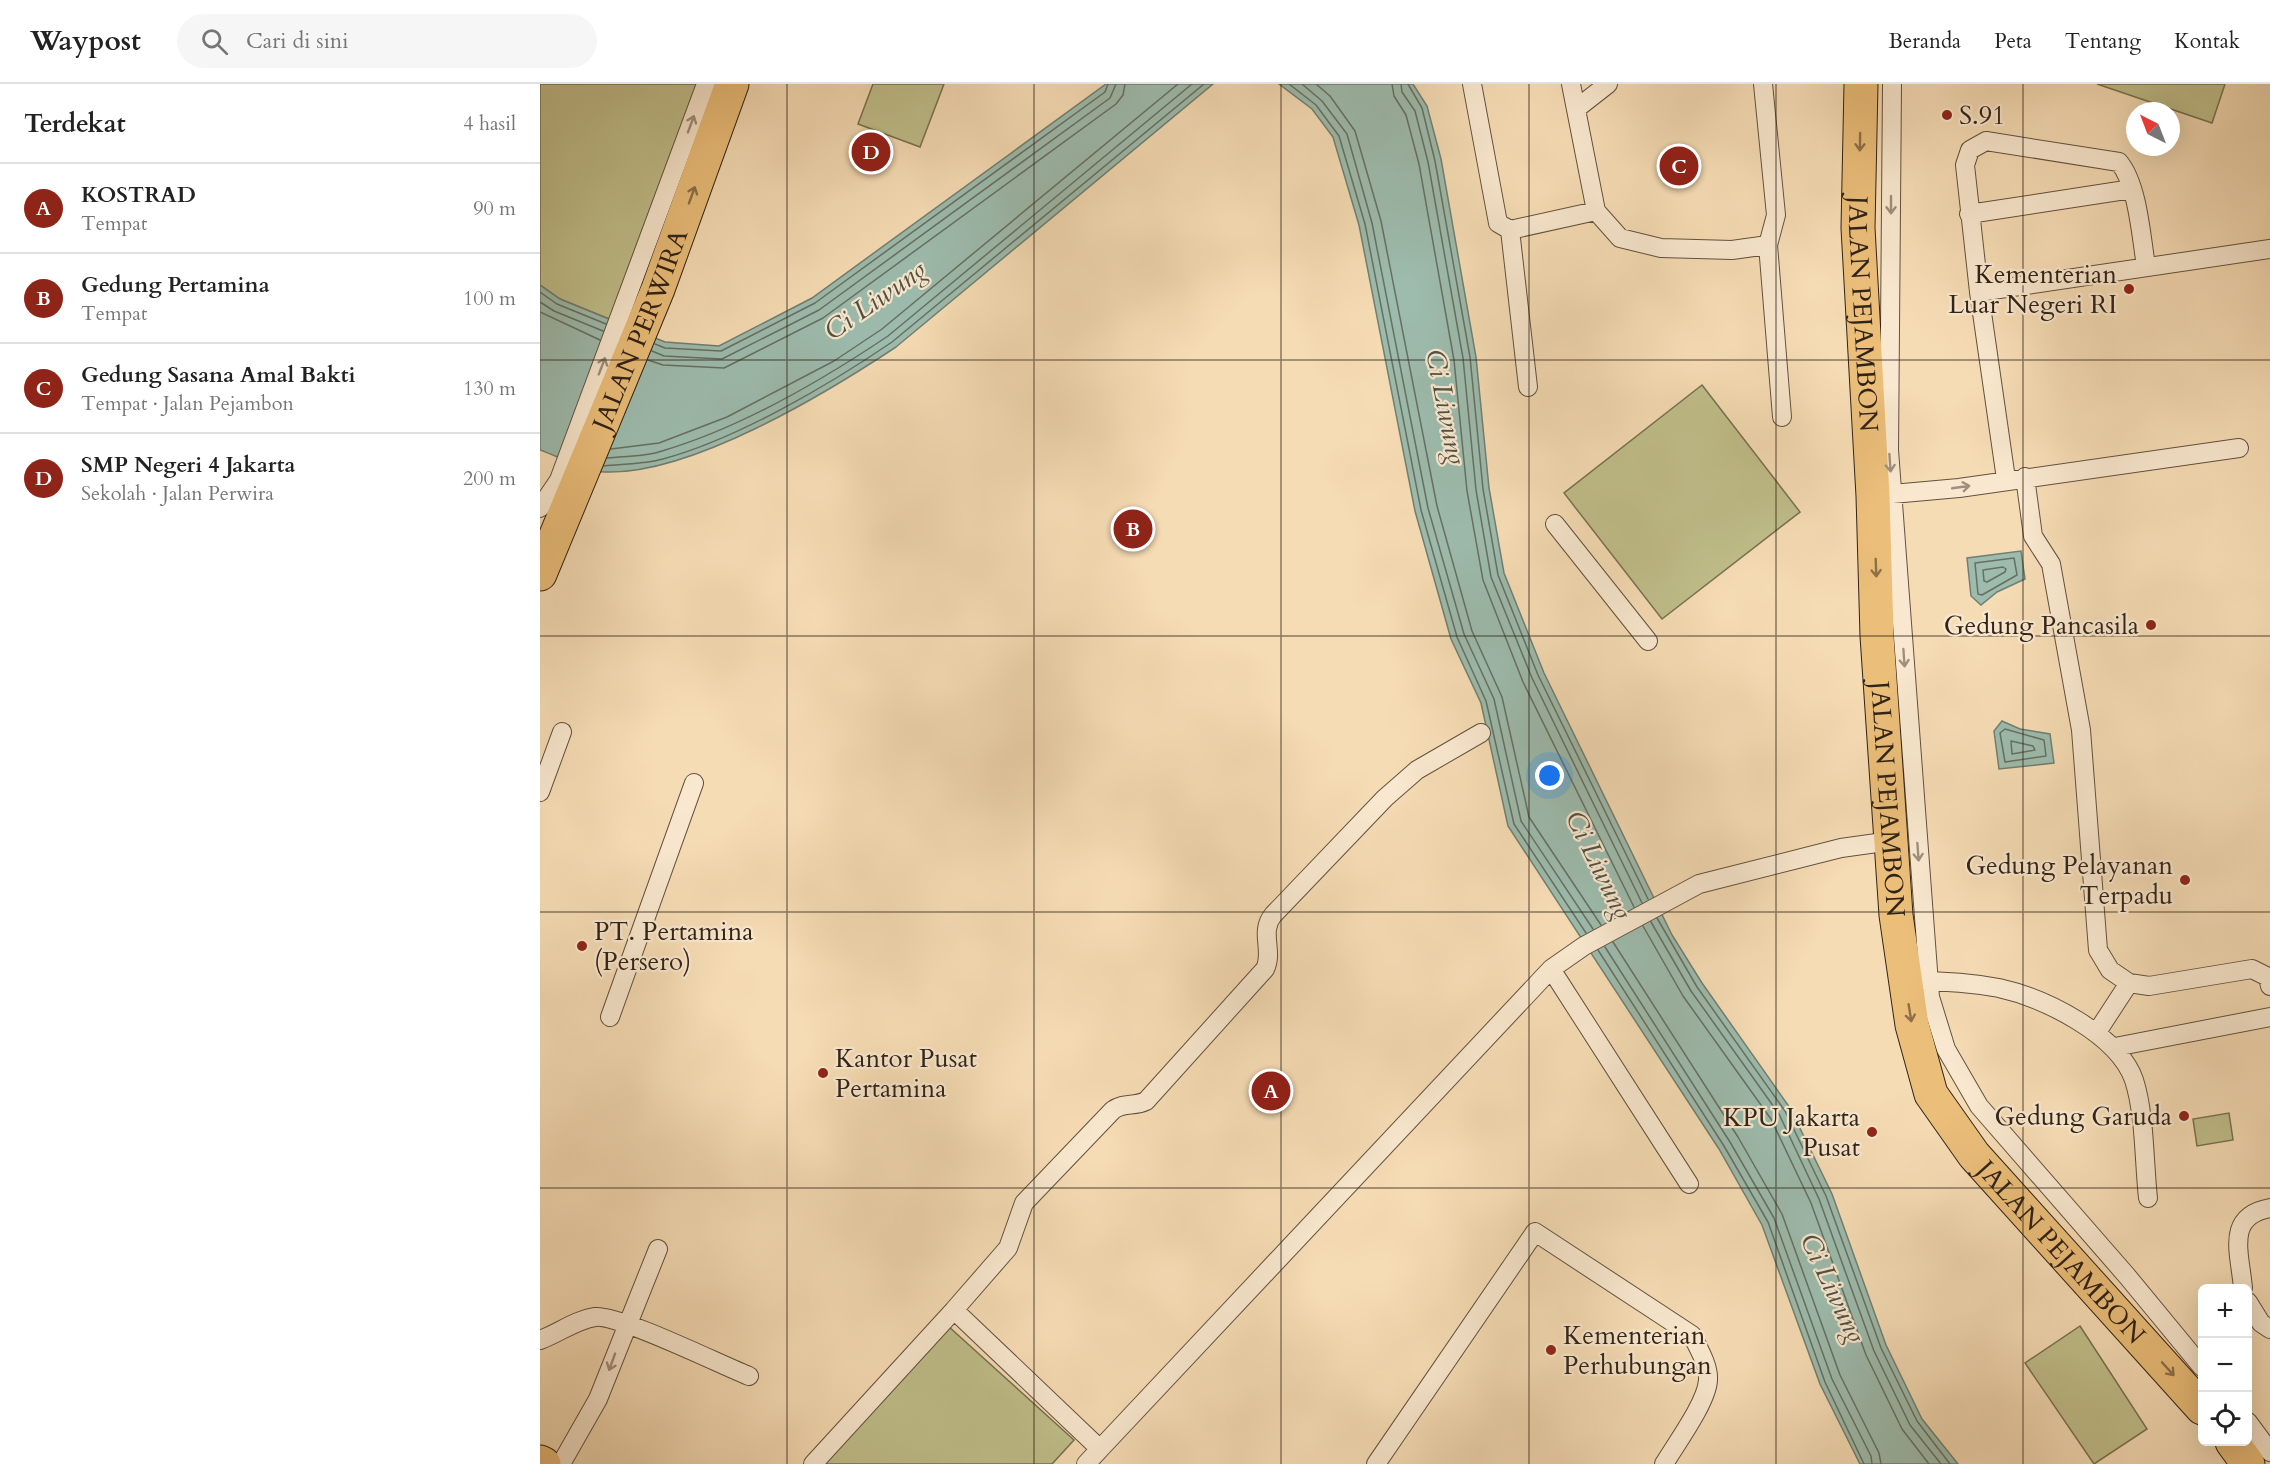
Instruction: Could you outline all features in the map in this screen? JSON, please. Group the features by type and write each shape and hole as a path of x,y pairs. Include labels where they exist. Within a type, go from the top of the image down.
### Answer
{"main road":[{"name":"JALAN PERWIRA","path":"540,574 568,482 646,284 732,84"},
{"name":"JALAN PEJAMBON","path":"1861,84 1858,228 1883,495 1877,636 1896,915 1916,981 1912,1025 1931,1094 1974,1155 2198,1404"},
{"path":"2246,1446 2248,1464"},
{"path":"540,1461 544,1464"}],"lane":[{"path":"646,284 706,84"},
{"path":"1472,84 1498,223 1510,230 1596,211"},
{"path":"1572,84 1596,211 1620,238 1661,248 1732,250 1768,245"},
{"path":"1576,109 1608,84"},
{"path":"1763,84 1776,214 1768,245 1782,417"},
{"path":"1892,84 1889,438 1883,495 1916,981 1946,1049 1979,1106 2127,1275 2198,1362"},
{"path":"2006,479 1970,214 1965,165 1970,150 1986,141 2119,162 2127,171 2132,189 2146,266"},
{"path":"1970,214 2132,189"},
{"path":"1510,230 1528,387"},
{"path":"1979,292 2270,249"},
{"path":"1883,495 1959,488 2006,479 2239,448"},
{"path":"2025,477 2033,536 2051,564 2081,730 2098,950 2110,970 2129,983 2149,986 2252,969 2268,977 2270,986"},
{"path":"540,508 568,482"},
{"path":"1555,524 1648,641"},
{"path":"540,792 562,732"},
{"path":"813,1464 1008,1248 1024,1203 1113,1110 1121,1104 1138,1105 1146,1101 1265,969 1270,960 1266,931 1273,915 1385,798 1409,777 1442,754 1481,734"},
{"path":"610,1017 694,783"},
{"path":"1086,1464 1551,969 1566,957 1699,884 1841,848 1891,841"},
{"path":"1551,969 1689,1184"},
{"path":"1916,981 2001,989 2048,1007 2097,1032 2115,1047 2134,1080 2148,1198"},
{"path":"2097,1032 2129,983"},
{"path":"2115,1047 2270,1017"},
{"path":"2243,1284 2239,1234 2244,1219 2254,1210 2270,1208"},
{"path":"1376,1464 1535,1232 1692,1335 1702,1355 1708,1380 1698,1408 1664,1464"},
{"path":"561,1464 598,1399 626,1324 658,1249"},
{"path":"954,1310 1100,1449"},
{"path":"2252,1310 2261,1323 2270,1329"},
{"path":"540,1340 575,1323 597,1317 626,1324 749,1376"},
{"path":"2252,1437 2270,1452"}],"shaded area":[{"path":"540,84 704,84 614,321 560,299 540,285"},
{"path":"873,84 944,84 920,147 858,124"},
{"path":"2097,84 2225,84 2212,123 2180,112 2180,102 2150,102"},
{"path":"1702,385 1800,512 1662,619 1564,493"},
{"path":"2229,1113 2233,1140 2197,1146 2193,1119"},
{"path":"948,1326 1074,1440 1052,1464 821,1464"},
{"path":"2080,1326 2147,1429 2094,1464 2025,1363"}],"water":[{"name":"Ci Liwung","path":"1106,84 1213,84 896,347 867,366 756,428 677,460 639,469 605,472 581,467 540,450 540,285 560,299 665,342 719,346 812,298"},
{"name":"Ci Liwung","path":"1279,84 1413,84 1427,106 1441,159 1476,357 1489,488 1504,573 1544,673 1672,935 1702,983 1790,1108 1832,1194 1886,1345 1922,1419 1958,1464 1860,1464 1820,1384 1762,1225 1719,1149 1508,826 1481,703 1451,639 1415,511 1359,225 1333,137 1312,109"},
{"path":"2021,551 2025,579 1997,592 1981,605 1971,596 1967,558"},
{"path":"2002,721 2020,729 2050,734 2054,763 1999,769 1994,731"}],"place":[{"name":"S.91","path":"1947,115"},
{"name":"SMP Negeri 4 Jakarta","path":"871,152"},
{"name":"Gedung Sasana Amal Bakti","path":"1679,166"},
{"name":"Kementerian Luar Negeri RI","path":"2129,289"},
{"name":"Gedung Pertamina","path":"1133,529"},
{"name":"Gedung Pancasila","path":"2151,625"},
{"name":"Gedung Pelayanan Terpadu","path":"2185,880"},
{"name":"PT. Pertamina (Persero)","path":"582,946"},
{"name":"Kantor Pusat Pertamina","path":"823,1073"},
{"name":"KOSTRAD","path":"1271,1091"},
{"name":"Gedung Garuda","path":"2184,1116"},
{"name":"KPU Jakarta Pusat","path":"1872,1132"},
{"name":"Kementerian Perhubungan","path":"1551,1350"}]}
